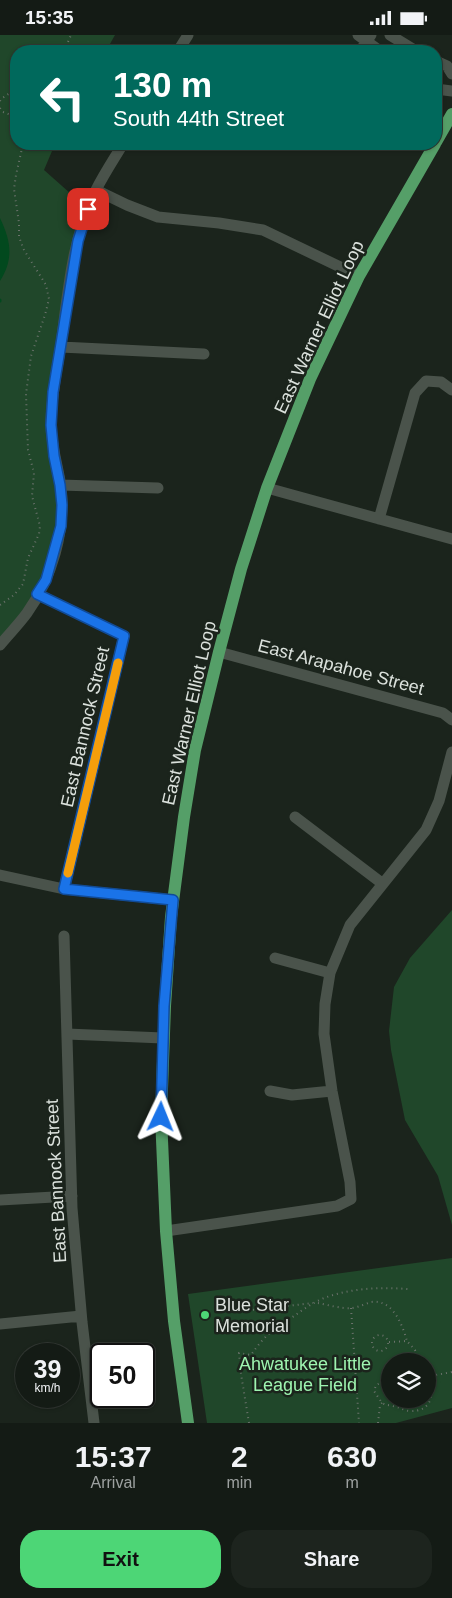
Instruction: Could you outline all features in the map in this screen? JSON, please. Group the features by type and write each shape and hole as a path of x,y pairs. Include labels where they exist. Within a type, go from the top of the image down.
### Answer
{"main road":[{"name":"East Warner Elliot Loop","path":"442,132 452,114"},
{"name":"East Warner Elliot Loop","path":"187,1423 174,1321 166,1231 161,1117 163,1038 173,900 195,750 219,652 267,487 310,379 359,276 432,150"}],"street":[{"path":"390,35 406,45"},
{"path":"442,64 447,66 452,74"},
{"path":"0,645 27,613 46,580 61,526 62,505 51,425 53,392 78,241 96,190 120,150"},
{"path":"96,190 158,217 218,223 263,231 359,276"},
{"path":"61,347 204,354"},
{"path":"378,519 415,393 426,381 440,382 452,390"},
{"path":"60,485 158,488"},
{"path":"267,487 452,539"},
{"name":"East Bannock Street","path":"37,594 124,636 64,889"},
{"name":"East Arapahoe Street","path":"219,652 443,713 452,720"},
{"path":"166,1231 337,1206 351,1199 350,1182 332,1091 324,1034 325,1004 330,973 350,925 426,830 439,801 452,753"},
{"path":"295,817 383,884"},
{"path":"0,875 64,889 173,900"},
{"name":"East Bannock Street","path":"64,936 72,1196 81,1316 94,1423"},
{"path":"275,958 330,973"},
{"path":"67,1034 163,1038"},
{"path":"270,1091 292,1095 332,1091"},
{"path":"0,1201 72,1196"},
{"path":"0,1324 81,1316"}],"path":[{"path":"0,101 10,93"},
{"path":"0,605 14,595 23,584 28,558 39,535 40,526 32,496 34,473 28,450 26,395 31,356 49,299 46,285 24,250 19,237 14,189 22,150"},
{"path":"249,1423 239,1353 251,1355 267,1333 325,1297 344,1292 371,1289 408,1289"},
{"path":"243,1311 316,1303 351,1308 372,1302 380,1302 390,1308 401,1321 407,1341 416,1353"},
{"path":"351,1308 359,1423"},
{"path":"377,1335 382,1335 388,1342 384,1350 379,1351 373,1347 373,1340 377,1335"},
{"path":"388,1342 407,1341"},
{"path":"436,1375 452,1372"},
{"path":"381,1383 376,1385 374,1391 381,1402"},
{"path":"378,1423 381,1404"},
{"path":"397,1408 406,1411 422,1408"}],"green space":[{"path":"0,35 115,35 109,45 10,45 10,150 52,150 44,170 88,209 53,392 62,505 46,580 0,645"},
{"path":"452,910 452,1225 438,1176 405,1120 389,1031 394,987 410,958"},
{"name":"Ahwatukee Little League Field","path":"452,1258 452,1408 396,1423 207,1423 188,1294"}],"shaded area":[{"path":"0,218 9,242 9,257 0,281"}],"slow traffic":[{"path":"68,873 118,663"}],"place":[{"name":"Blue Star Memorial","path":"205,1315"}],"route":[{"path":"88,209 78,241 53,392 51,425 62,505 61,526 46,580 37,594 124,636 64,889 173,900 164,1006 161,1117"}]}
